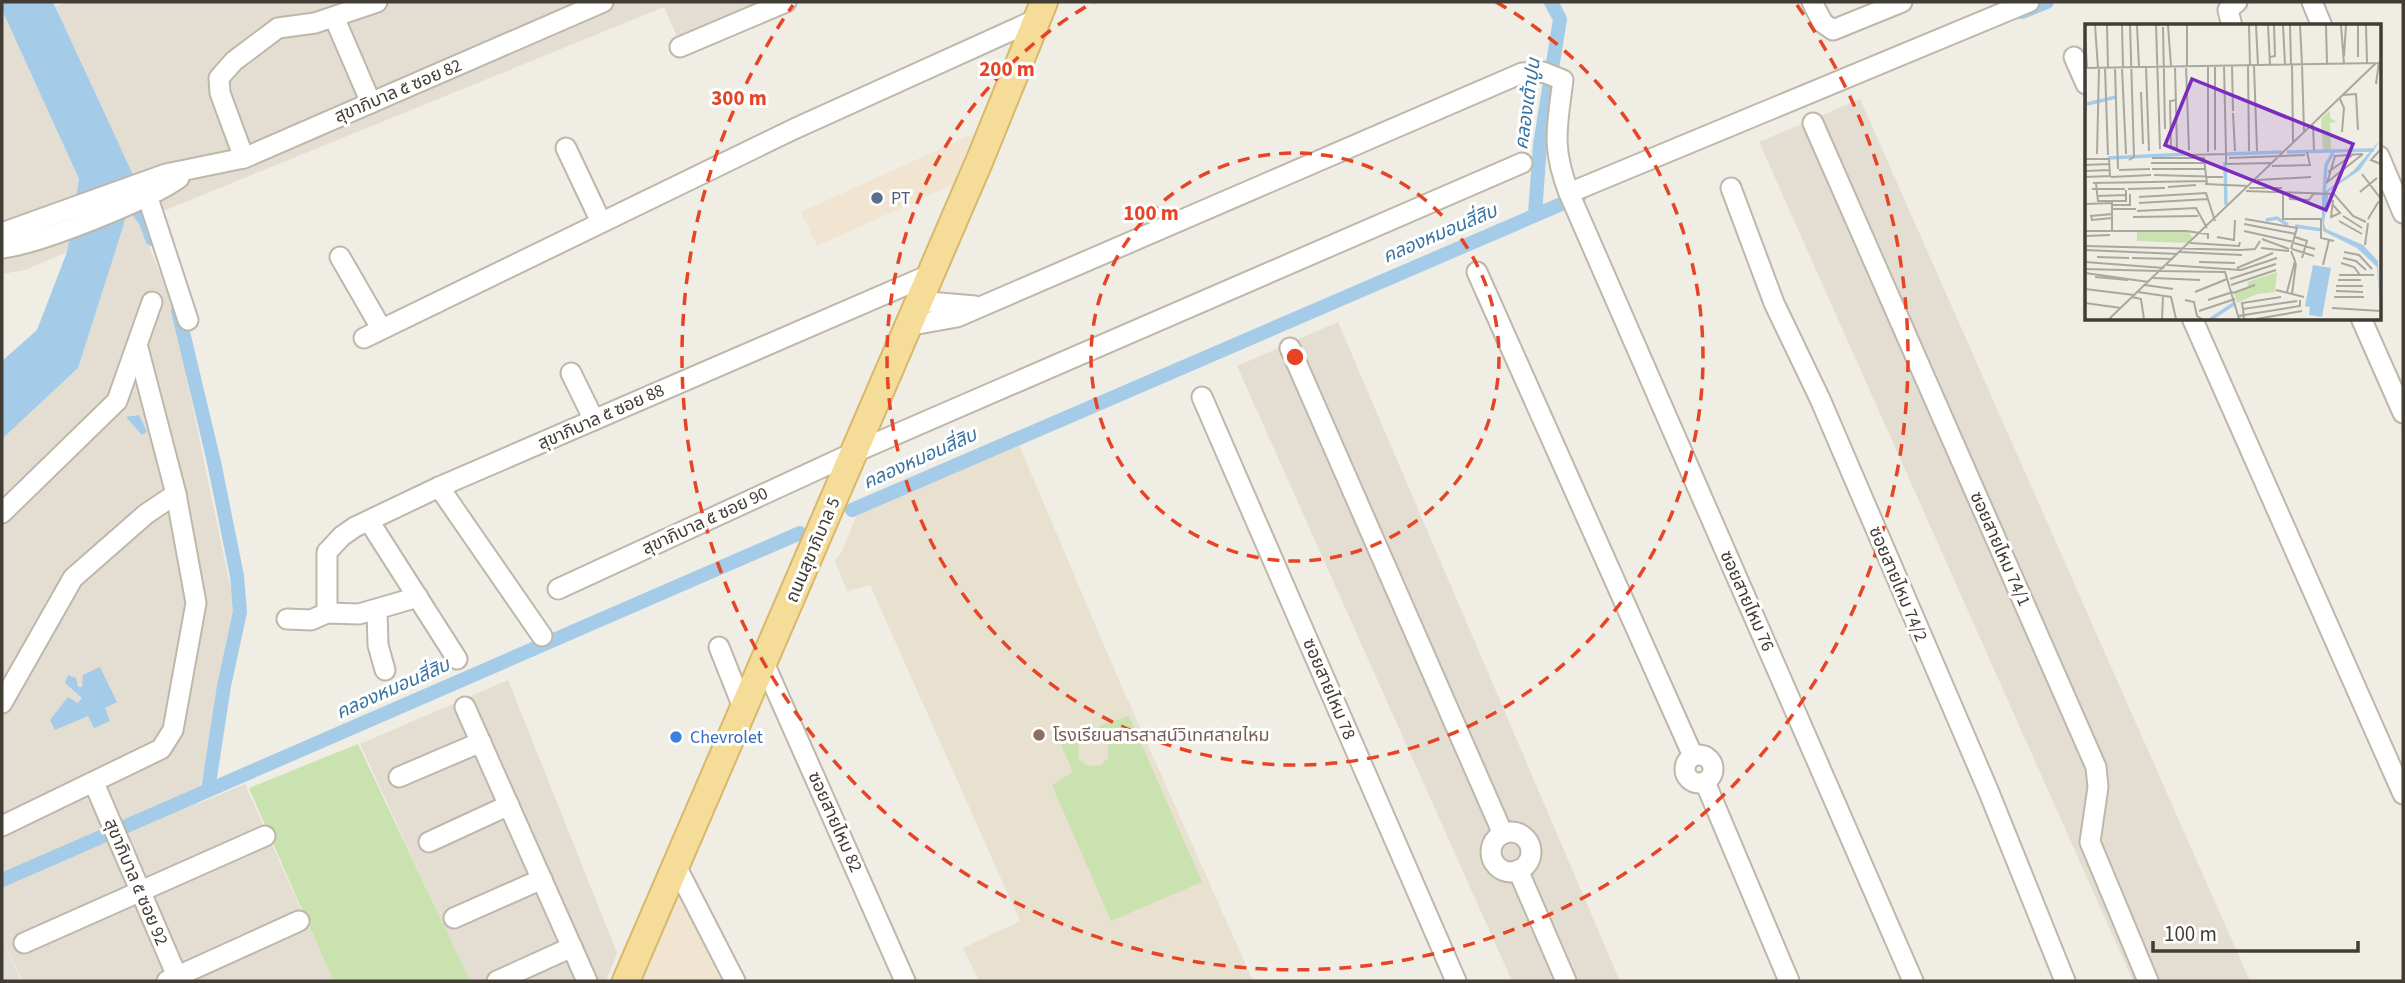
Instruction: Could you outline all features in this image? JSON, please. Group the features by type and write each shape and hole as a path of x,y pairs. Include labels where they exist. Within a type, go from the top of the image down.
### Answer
{"main road":[{"name":"ถนนสุขาภิบาล 5","path":"626,981 826,522 1041,10"}],"street":[{"path":"244,158 220,93 219,78 234,61 278,28 334,17 377,2"},
{"name":"สุขาภิบาล ๕ ซอย 82","path":"2,248 41,229 144,191 189,171 244,158 371,103 566,10 603,2"},
{"path":"680,47 786,2"},
{"path":"1812,2 1823,23 1833,30 1902,2"},
{"path":"1570,195 2029,2"},
{"path":"2312,2 2321,24"},
{"path":"364,338 1041,10"},
{"path":"334,17 371,103"},
{"path":"2074,57 2085,80"},
{"name":"ซอยสายไหม 76","path":"979,305 1522,73 1550,74 1563,80 1555,139 1556,157 1580,221 1913,981"},
{"name":"ซอยสายไหม 74/1","path":"1813,123 2096,767 2098,787 2091,842 2148,981"},
{"path":"566,148 601,222"},
{"path":"2380,158 2403,213"},
{"name":"สุขาภิบาล ๕ ซอย 90","path":"558,589 853,453 1522,163"},
{"name":"ซอยสายไหม 74/2","path":"1731,188 1774,303 1820,399 1988,790 2065,981"},
{"path":"144,191 188,320"},
{"name":"สุขาภิบาล ๕ ซอย 82","path":"2,233 41,229"},
{"path":"340,257 381,328"},
{"path":"1477,272 1693,756 1686,764 1686,774 1694,782 1704,782 1789,981"},
{"name":"สุขาภิบาล ๕ ซอย 88","path":"327,613 327,552 342,536 439,487 929,275"},
{"path":"917,301 964,307 979,305"},
{"path":"2,513 117,401 138,348 152,302"},
{"path":"907,326 945,321 979,305"},
{"path":"2193,320 2403,794"},
{"path":"2362,320 2403,413"},
{"path":"2,826 161,749 173,730 196,603 176,494 149,400 138,348"},
{"path":"1290,348 1503,834 1519,834 1528,842 1528,862 1518,870 1566,981"},
{"path":"572,373 594,420"},
{"name":"ซอยสายไหม 78","path":"1202,397 1456,981"},
{"path":"117,401 149,400"},
{"path":"439,487 542,636"},
{"path":"2,703 73,578 146,514 176,494"},
{"path":"369,521 457,659"},
{"path":"287,619 311,620 327,613 377,611 418,597"},
{"path":"377,611 378,645 385,670"},
{"path":"719,647 744,710"},
{"name":"ซอยสายไหม 82","path":"764,663 905,981"},
{"path":"465,707 587,981"},
{"path":"399,777 481,742"},
{"name":"สุขาภิบาล ๕ ซอย 92","path":"94,783 174,980"},
{"path":"429,842 509,805"},
{"path":"24,943 265,836"},
{"path":"676,866 735,981"},
{"path":"454,918 542,879"},
{"path":"174,980 299,921"},
{"path":"497,981 572,947"}],"shaded area":[{"path":"68,2 773,2 680,43 664,7 139,221 170,299 236,614 197,804 245,784 333,981 22,981 2,936 2,439 78,368 135,179 54,7"},
{"path":"2,10 79,179 67,252 25,270 2,274"},
{"path":"1860,99 2250,981 2133,981 1759,142"},
{"name":"PT","path":"973,134 954,184 817,246 801,212"},
{"path":"1338,322 1620,981 1512,981 1237,366"},
{"name":"โรงเรียนสารสาสน์วิเทศสายไหม","path":"1019,445 1115,671 1253,981 979,981 963,948 1020,921 870,585 847,591 835,561 857,515"},
{"path":"508,680 617,953 606,981 469,981 360,744"},
{"path":"672,875 721,981 626,981"},
{"path":"2,937 21,981 2,981"}],"green space":[{"path":"1129,716 1202,882 1111,921 1052,785 1073,772 1061,745 1078,739 1079,760 1088,766 1101,765 1108,758 1108,738 1098,726"},
{"path":"358,744 470,981 333,981 249,788"}],"water":[{"path":"2,2 53,2 135,179 123,227 78,368 2,439 2,361 37,330 67,252 79,179 2,10"},
{"path":"139,415 147,432 142,435 126,417"},
{"path":"100,667 117,702 105,708 110,721 94,728 88,716 55,730 50,720 68,697 78,703 82,698 65,683 68,675 76,678 78,687 82,687 83,675"}],"waterway":[{"name":"คลองเต้าปูน","path":"1535,214 1540,145 1560,19 1551,2"},
{"name":"คลองหมอนสี่สิบ","path":"2022,12 2047,2"},
{"path":"128,196 146,222 152,239"},
{"name":"คลองหมอนสี่สิบ","path":"852,510 1580,196"},
{"path":"178,311 214,462 237,576 240,612 224,686 208,790"},
{"name":"คลองหมอนสี่สิบ","path":"2,880 800,533"}],"place":[{"name":"PT","path":"877,198"},
{"name":"โรงเรียนสารสาสน์วิเทศสายไหม","path":"1039,735"},
{"name":"Chevrolet","path":"676,737"}]}
